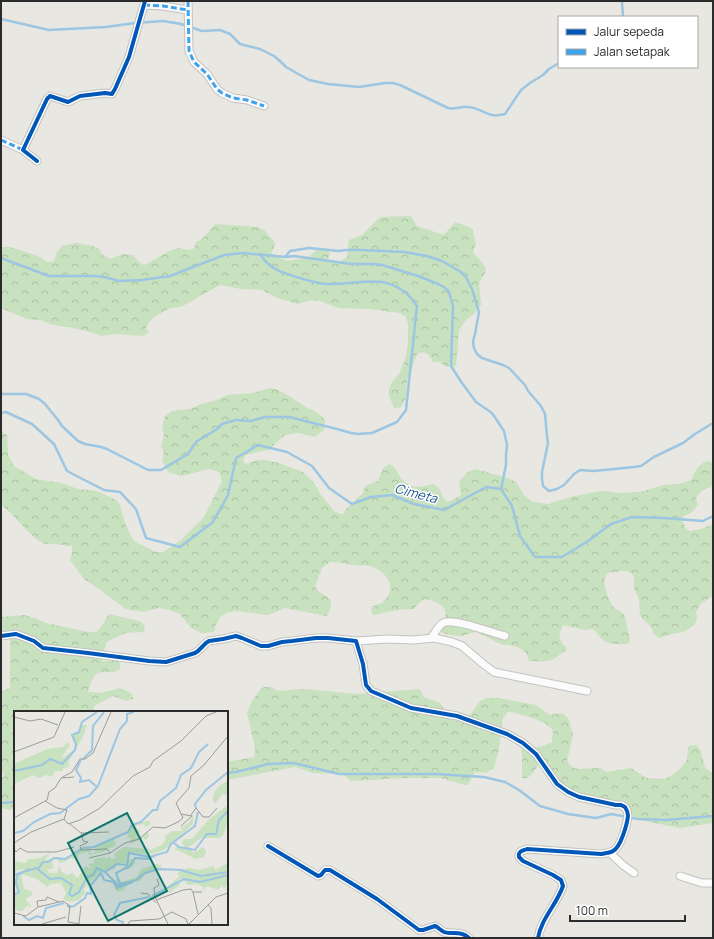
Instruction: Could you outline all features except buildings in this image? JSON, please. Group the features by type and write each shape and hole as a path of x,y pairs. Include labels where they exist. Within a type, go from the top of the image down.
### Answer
{"street":[{"path":"188,1 189,51 194,62 207,74 222,94 264,106"},
{"path":"23,150 45,103 50,96 68,102 80,96 105,93 112,94 129,57 144,3 188,10"},
{"path":"1,140 23,150 37,161"},
{"path":"431,638 444,622 450,621 464,623 505,636"},
{"path":"1,636 16,634 34,641 43,648 166,662 195,653 209,641 236,636 261,646 268,646 292,640 316,638 356,641 434,638 462,646 494,672 587,691"},
{"path":"356,641 363,664 366,685 371,691 411,708 457,716 507,734 523,743 536,754 558,784 568,792 579,797 625,807 628,815 620,843 616,850 610,853 601,854 527,849 520,852 519,857 523,861 553,875 561,880 563,886 561,894 538,934 538,938"},
{"path":"268,846 316,875 320,876 325,870 330,870 378,899 419,930 435,926 445,932 461,933 469,938"},
{"path":"610,853 634,873"},
{"path":"680,876 702,883 713,883"}],"green space":[{"path":"380,217 412,217 417,226 444,235 456,222 471,228 476,244 473,250 474,254 486,269 479,283 481,305 474,314 466,320 459,330 456,366 446,367 440,362 433,362 425,353 422,352 417,354 407,382 406,397 401,407 394,408 389,395 389,389 392,382 399,374 405,360 408,345 408,324 406,317 400,313 368,309 339,308 312,300 297,304 275,297 262,290 241,289 220,285 181,307 170,308 154,317 146,328 149,332 143,336 116,334 101,336 91,332 53,325 40,320 27,319 1,308 1,247 10,247 38,256 48,262 52,262 55,260 56,253 62,246 76,243 93,246 99,249 103,255 110,259 123,254 133,255 140,263 144,265 174,249 178,248 190,250 194,248 196,242 202,239 215,224 258,227 265,231 275,243 271,253 287,261 309,257 317,249 327,248 330,254 328,260 336,263 347,257 349,240 362,235"},
{"path":"271,388 284,393 320,415 325,420 324,430 315,437 299,433 285,435 268,450 248,454 245,456 243,461 246,464 257,460 264,460 279,463 303,472 315,484 321,495 334,511 340,514 343,514 346,509 363,493 365,486 378,481 383,468 389,464 396,469 404,482 416,487 433,484 439,488 444,499 447,501 451,501 461,495 459,482 468,472 475,469 508,478 516,482 524,495 533,502 548,504 574,496 603,491 618,493 640,492 664,485 679,484 691,480 700,465 709,461 713,463 713,486 702,490 696,498 698,505 691,513 683,516 683,523 686,529 690,531 701,529 713,524 713,596 700,604 696,612 696,622 689,629 659,638 655,635 640,614 639,599 634,588 633,575 624,571 608,573 605,580 606,589 613,607 624,614 630,638 629,643 609,643 603,640 593,629 585,630 563,625 559,635 563,645 566,647 566,651 549,661 529,661 526,653 518,647 503,645 476,632 462,636 441,632 445,618 445,610 442,606 432,601 423,600 414,609 397,610 374,615 371,612 372,608 382,603 390,591 389,582 383,573 370,566 330,562 322,568 315,586 318,591 330,599 331,606 327,616 285,608 268,615 238,611 224,614 219,619 214,632 201,633 191,628 180,614 169,610 159,608 143,612 126,609 84,579 70,560 72,546 46,544 41,542 1,505 1,431 7,435 8,455 14,466 36,479 61,483 78,489 97,491 116,500 120,505 125,523 133,540 156,552 163,552 180,541 204,517 222,481 219,472 209,469 181,476 168,472 162,460 164,453 161,446 164,436 162,426 165,416 172,411 190,409 228,395 252,393"},
{"path":"109,614 142,622 145,629 144,632 125,633 107,642 102,661 118,661 120,664 120,669 113,672 97,673 91,681 88,692 101,693 120,688 131,693 133,699 127,701 113,696 94,706 93,711 14,711 14,808 10,810 1,808 1,780 4,776 3,772 1,771 1,691 10,688 10,632 1,630 1,617 24,615 46,623 88,632 96,632"},
{"path":"264,687 272,687 277,691 304,689 357,694 420,689 424,697 440,703 446,712 456,711 470,715 480,701 487,698 499,698 536,705 550,715 562,713 568,718 573,734 567,761 572,767 578,769 600,768 606,772 631,768 646,778 664,779 671,776 680,769 687,760 688,746 696,745 701,751 705,768 713,773 713,823 680,828 635,819 630,809 624,807 597,806 561,782 544,763 538,766 530,776 522,778 522,756 520,744 533,747 543,746 552,742 553,732 551,728 541,722 511,712 508,712 503,718 499,749 494,768 486,773 475,772 468,785 441,778 403,778 351,781 346,776 339,774 313,773 295,767 228,780 228,762 254,757 255,748 247,713 251,703 259,691"}],"waterway":[{"path":"622,1 623,16"},
{"path":"1,19 49,30 106,27 163,21 181,24 202,31 220,30 230,34 240,44 260,49 274,56 286,67 309,80 328,84 359,87 393,83 448,108 453,109 471,107 494,115 505,114 521,90 558,64"},
{"path":"286,256 290,251 309,248 339,251 361,250 404,252 427,256 442,261 461,272 466,277 472,289 479,312 473,341 477,354 482,358 509,368 525,385 528,391 541,406 545,414 548,443 542,479 543,486 549,491 564,485 580,470 594,471 641,466 654,457 683,443 713,423"},
{"path":"1,258 49,276 96,276 119,281 142,280 170,276 224,255 243,253 286,257 294,256 351,264 382,265 438,284 449,292 453,306 451,366 476,402 492,413 504,431 507,445 506,465 501,489"},
{"path":"1,394 26,394 39,399 45,404 62,426 78,441 107,449 148,470 161,470 188,454 196,442 217,429 222,424 236,420 251,421 265,417 289,417 358,434 372,433 397,422 406,410 417,306 414,302 407,294 397,287 387,283 368,282 326,284 302,279 283,273 276,269 265,261 260,254"},
{"name":"Cimeta","path":"1,413 6,412 32,424 54,444 67,471 104,490 120,492 136,509 146,538 180,547 213,522 228,495 236,458 258,445 287,452 312,466 329,488 352,504 371,497 392,495 414,504 444,510 486,487 501,489 512,506 520,536 535,557 562,557 588,541 611,524 632,517 703,521 713,516"},
{"path":"228,773 268,764 294,763 339,774 436,774 484,777 505,782 519,790 540,806 568,814 596,818 611,814 638,819 666,820 713,816"},
{"path":"1,803 14,802"}],"marked path":[{"path":"188,1 189,51 194,62 207,74 217,89 222,93 233,98 247,100 264,106"},
{"path":"144,5 188,10"},
{"path":"1,140 23,150"}],"cycle path":[{"path":"37,161 23,150 47,99 50,96 68,102 80,96 105,93 112,94 129,57 145,1"},
{"path":"1,636 16,634 34,641 43,648 166,662 195,653 209,641 236,636 261,646 316,638 356,641 363,664 366,685 371,691 411,708 457,716 507,734 523,743 536,754 557,784 568,792 579,797 621,805 626,808 628,816 625,830 619,845 612,852 601,854 527,849 520,852 519,857 523,861 553,875 561,880 563,886 542,924 538,938"},
{"path":"268,846 318,876 325,870 330,870 377,899 419,930 435,926 444,932 460,933 469,938"}]}
